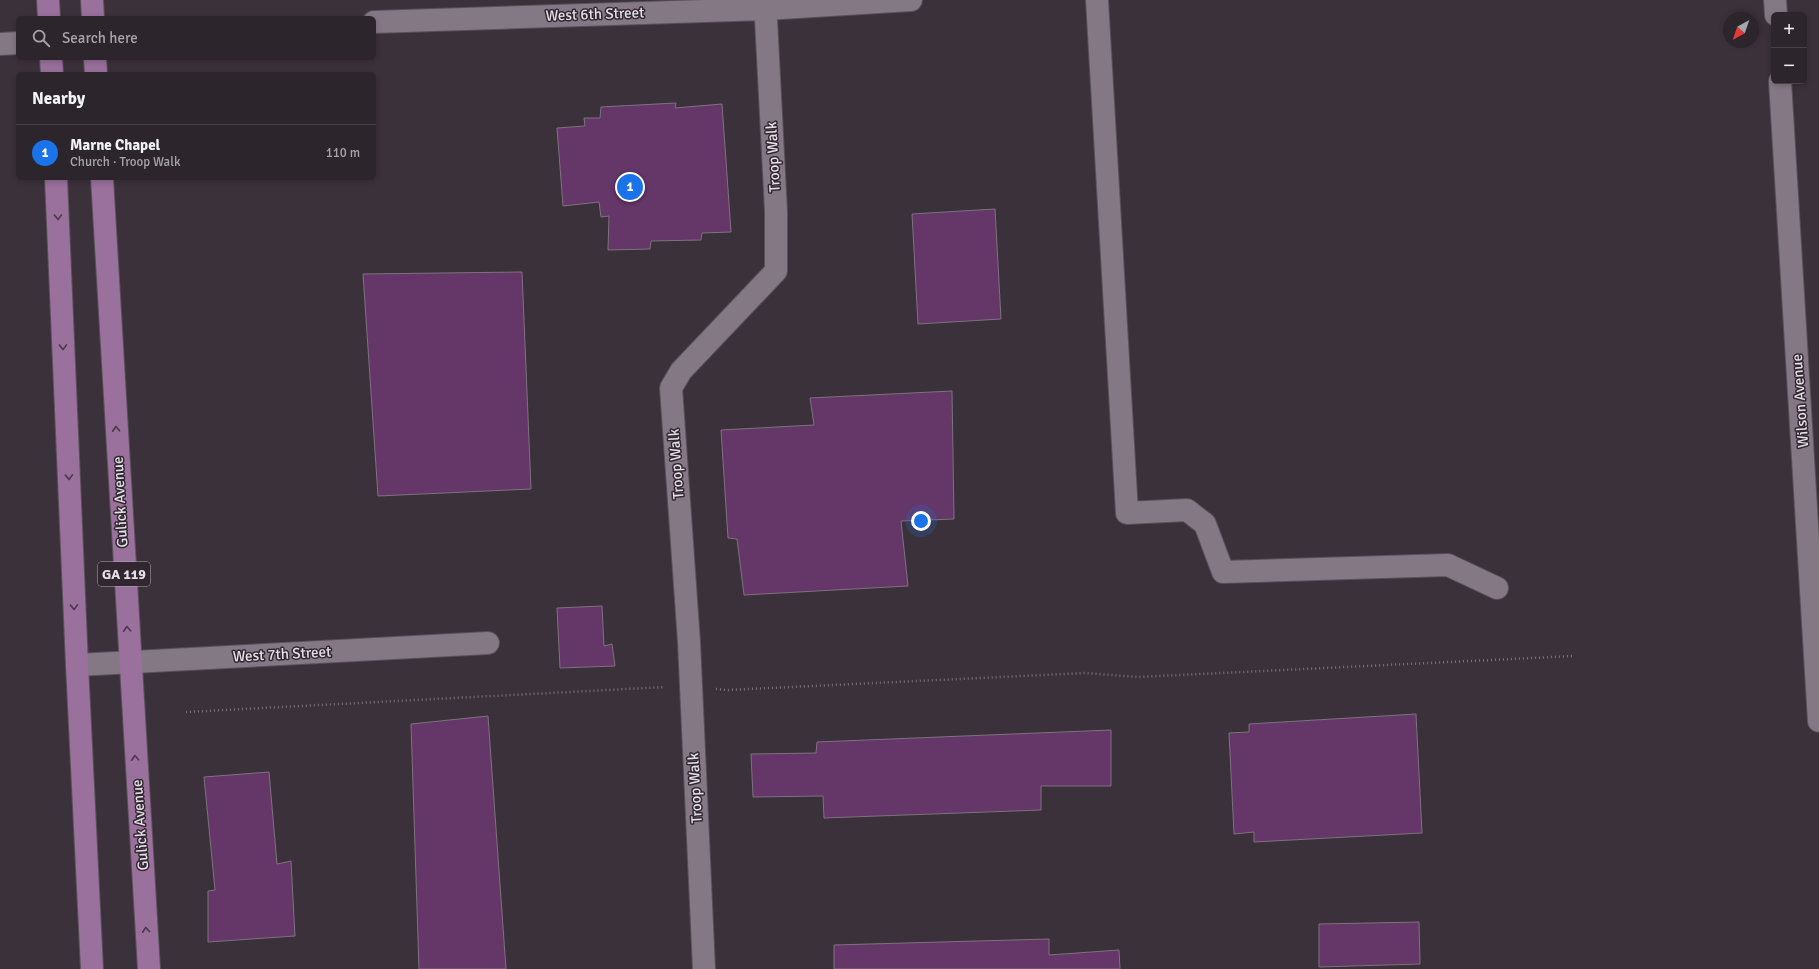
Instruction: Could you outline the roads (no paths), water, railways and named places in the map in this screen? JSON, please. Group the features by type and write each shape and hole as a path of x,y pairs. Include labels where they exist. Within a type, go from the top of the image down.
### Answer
{"main road":[{"path":"48,0 49,16"},
{"path":"92,0 93,16"},
{"path":"51,60 52,72"},
{"path":"95,60 96,72"},
{"path":"56,180 92,969"},
{"name":"Gulick Avenue","path":"102,180 129,663 149,969"}],"street":[{"name":"West 6th Street","path":"376,22 500,8 911,0"},
{"path":"1097,0 1127,513 1187,510 1205,524 1223,572 1448,565 1496,588"},
{"path":"1775,0 1776,12"},
{"name":"Troop Walk","path":"704,969 690,686 671,388 682,371 776,271 776,211 765,4"},
{"path":"0,44 16,42"},
{"name":"Wilson Avenue","path":"1780,84 1819,721"},
{"name":"West 7th Street","path":"77,665 488,643"}],"place":[{"name":"Marne Chapel","path":"630,187"}]}
